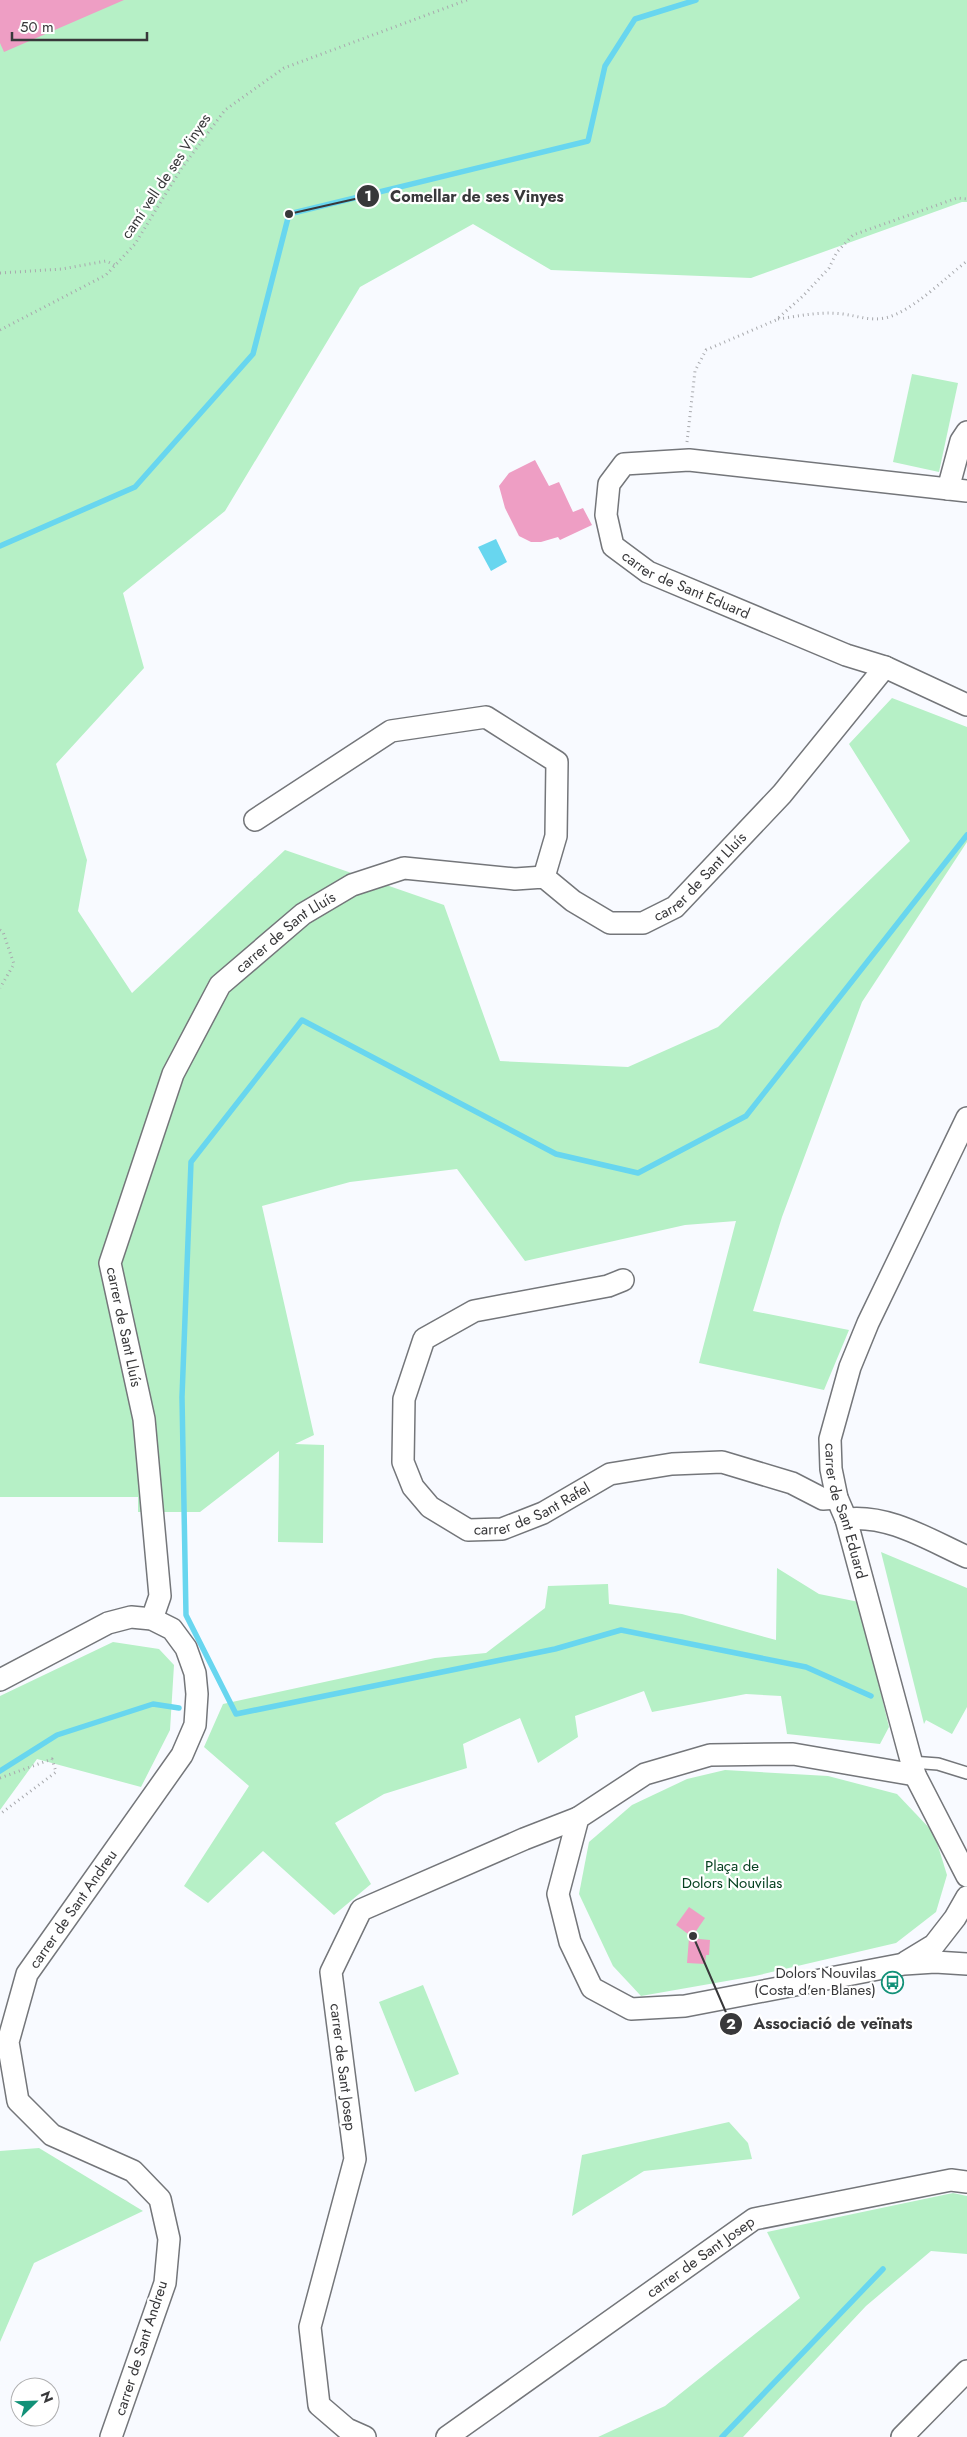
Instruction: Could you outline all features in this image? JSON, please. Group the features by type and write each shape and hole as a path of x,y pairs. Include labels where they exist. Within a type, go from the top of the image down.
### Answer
{"street":[{"path":"957,490 962,440 967,432"},
{"name":"carrer de Sant Eduard","path":"957,490 689,460 624,464 609,484 606,515 614,546 648,572 846,654 885,667 967,705"},
{"name":"carrer de Sant Lluís","path":"152,1619 160,1596 144,1419 110,1263 174,1074 220,986 304,914 352,885 404,868 515,878 544,877 573,901 610,924 643,922 675,907 782,794 885,667"},
{"path":"255,820 391,731 486,717 557,762 556,836 544,877"},
{"name":"carrer de Sant Eduard","path":"913,1769 846,1519 837,1498 831,1469 830,1439 850,1367 868,1323 967,1118"},
{"name":"carrer de Sant Rafel","path":"623,1280 608,1286 474,1311 424,1339 404,1399 403,1462 413,1487 430,1507 468,1530 502,1529 542,1513 610,1474 672,1464 722,1462 792,1483 823,1499 837,1498"},
{"path":"846,1519 862,1517 896,1525 967,1557"},
{"name":"carrer de Sant Andreu","path":"0,1680 108,1623 131,1616 152,1619 172,1629 186,1648 195,1673 198,1694 196,1725 182,1756 27,1974 8,2042 18,2101 52,2135 132,2171 160,2199 169,2239 165,2283 111,2437"},
{"path":"967,1876 913,1769 792,1754 710,1755 645,1774 578,1818 558,1894 570,1942 592,1988 630,2008 685,2006 904,1964 935,1962 967,1964"},
{"name":"carrer de Sant Josep","path":"365,2437 347,2428 320,2405 310,2335 310,2327 355,2159 331,1972 361,1910 524,1839 578,1818"},
{"path":"904,1964 934,1945 955,1918 967,1897"},
{"name":"carrer de Sant Josep","path":"446,2437 754,2219 951,2180 967,2182"},
{"path":"902,2437 967,2371"}],"lane":[{"path":"913,1769 938,1764 967,1773"}],"path":[{"name":"camí vell de ses Vinyes","path":"0,330 106,275 135,244 181,169 225,110 284,68 467,0"},
{"path":"776,320 803,296 829,268 837,252 853,236 957,198 967,199"},
{"path":"0,273 62,269 106,261 115,265"},
{"path":"689,460 687,438 694,371 706,350 776,320 818,313 844,314 865,320 886,318 918,300 967,261"},
{"path":"0,930 3,932 14,964 0,988"},
{"path":"0,1778 52,1759 56,1772 0,1814"}],"green space":[{"path":"0,0 967,0 967,202 962,202 751,278 551,270 473,224 360,287 225,511 123,593 144,668 56,764 87,860 78,911 132,993 285,850 444,905 500,1061 628,1067 718,1027 910,841 849,744 892,698 967,727 967,842 862,1002 782,1217 753,1311 849,1330 824,1390 699,1363 736,1221 685,1225 525,1261 457,1169 350,1182 262,1206 314,1435 295,1444 324,1445 323,1543 278,1542 279,1451 200,1512 138,1512 138,1497 0,1497"},
{"path":"912,374 958,383 939,472 893,462"},
{"path":"881,1552 967,1588 967,1707 952,1734 926,1720 924,1724"},
{"path":"777,1568 819,1594 859,1602 889,1727 880,1744 787,1734 781,1696 746,1694 652,1712 644,1691 575,1716 578,1737 538,1763 520,1718 463,1744 467,1768 384,1794 335,1823 371,1884 334,1915 263,1851 208,1903 184,1886 249,1786 204,1747 223,1704 435,1658 486,1653 545,1608 548,1586 608,1584 609,1604 682,1614 776,1640"},
{"path":"113,1642 159,1649 174,1665 170,1730 141,1787 37,1759 0,1810 0,1696"},
{"name":"Plaça de Dolors Nouvilas","path":"725,1770 828,1776 897,1794 934,1833 947,1875 936,1912 896,1943 755,1976 641,1996 613,1966 579,1894 589,1842 632,1805 687,1779"},
{"path":"423,1985 459,2074 415,2092 379,2002"},
{"path":"729,2122 748,2143 752,2159 644,2171 572,2216 582,2155"},
{"path":"39,2148 143,2211 34,2263 0,2342 0,2151"},
{"path":"953,2193 967,2196 967,2254 931,2251 866,2306 743,2437 598,2437 665,2406 800,2298 767,2232"}],"water":[{"path":"496,539 507,562 491,571 478,547"}],"building":[{"path":"0,0 124,0 4,52 0,43"},
{"path":"535,460 549,486 559,482 573,512 583,508 592,525 560,540 558,537 541,542 531,542 519,536 505,508 499,486 509,473"},
{"path":"689,1907 705,1918 692,1937 676,1925"},
{"path":"689,1938 710,1940 709,1955 706,1955 705,1964 687,1963"}],"waterway":[{"path":"0,546 135,487 253,354 289,214 588,141 605,66 635,19 696,0"},
{"path":"871,1696 806,1667 621,1630 555,1649 236,1714 186,1615 182,1397 191,1162 302,1020 556,1154 638,1173 746,1116 967,835"},
{"path":"0,1771 57,1735 153,1704 179,1708"},
{"path":"722,2437 883,2269"}],"place":[{"name":"Comellar de ses Vinyes","path":"289,214"},
{"name":"Associació de veïnats","path":"693,1936"},
{"name":"Dolors Nouvilas (Costa d'en Blanes)","path":"892,1982"}]}
